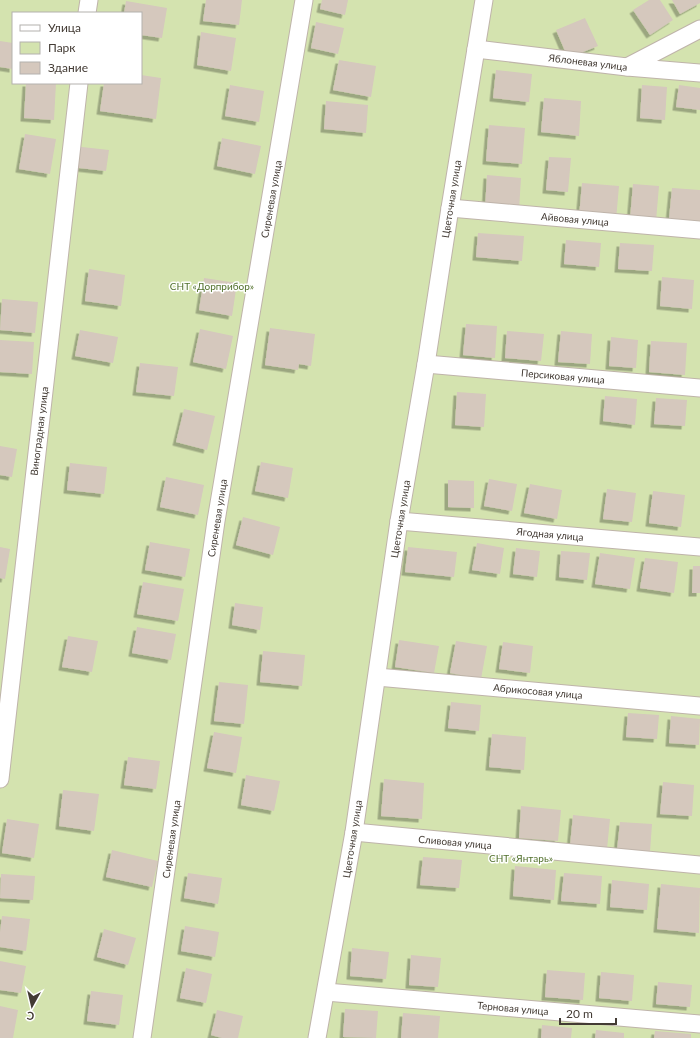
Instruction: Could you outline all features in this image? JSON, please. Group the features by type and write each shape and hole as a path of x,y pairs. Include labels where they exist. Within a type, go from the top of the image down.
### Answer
{"street":[{"path":"87,12 89,0"},
{"name":"Сиреневая улица","path":"142,1038 216,521 304,0"},
{"name":"Цветочная улица","path":"317,1038 354,832 399,521 426,364 484,0"},
{"path":"626,67 700,29"},
{"name":"Яблоневая улица","path":"476,49 626,67 700,73"},
{"name":"Виноградная улица","path":"0,778 79,84"},
{"name":"Айвовая улица","path":"450,208 700,230"},
{"name":"Персиковая улица","path":"426,364 700,388"},
{"name":"Ягодная улица","path":"399,521 700,547"},
{"name":"Абрикосовая улица","path":"377,677 700,706"},
{"name":"Сливовая улица","path":"354,832 700,865"},
{"name":"Терновая улица","path":"326,992 700,1024"}],"green space":[{"path":"0,0 700,0 700,1038 0,1038"}],"building":[{"path":"206,0 242,0 239,25 203,21"},
{"path":"322,0 348,0 345,15 320,9"},
{"path":"649,0 660,0 673,20 650,35 633,10"},
{"path":"672,0 700,0 700,3 680,14"},
{"path":"126,1 167,8 162,38 142,35 142,12 124,12"},
{"path":"585,18 598,46 568,58 556,30"},
{"path":"316,22 344,28 338,54 311,48"},
{"path":"201,32 236,38 231,71 197,65"},
{"path":"0,41 12,43 12,69 0,67"},
{"path":"339,60 376,66 371,97 333,90"},
{"path":"496,70 532,74 529,102 493,98"},
{"path":"142,75 161,78 156,119 100,111 104,84 142,84"},
{"path":"26,84 56,84 54,120 24,118"},
{"path":"230,85 264,91 259,122 225,116"},
{"path":"642,85 667,87 665,120 640,118"},
{"path":"679,85 700,88 700,110 676,107"},
{"path":"544,98 581,101 579,136 541,132"},
{"path":"326,101 368,105 366,133 324,129"},
{"path":"489,125 525,128 522,164 486,161"},
{"path":"25,134 56,139 50,174 19,169"},
{"path":"222,138 261,146 255,174 217,166"},
{"path":"73,146 109,150 106,171 70,167"},
{"path":"549,157 571,158 568,192 546,190"},
{"path":"487,175 521,178 519,210 485,208"},
{"path":"582,183 619,186 616,220 579,217"},
{"path":"633,184 659,186 656,221 630,219"},
{"path":"672,188 700,190 700,221 669,219"},
{"path":"478,233 524,236 522,261 476,257"},
{"path":"566,240 601,243 599,267 564,264"},
{"path":"620,243 654,245 652,271 618,269"},
{"path":"89,269 125,275 121,306 85,301"},
{"path":"662,277 694,280 692,309 660,306"},
{"path":"204,278 237,283 232,316 199,310"},
{"path":"2,299 38,302 35,333 0,330"},
{"path":"466,324 497,326 495,358 463,355"},
{"path":"270,328 315,334 311,366 299,364 298,370 265,365"},
{"path":"200,329 233,336 226,369 193,362"},
{"path":"80,330 118,337 113,363 75,356"},
{"path":"507,331 544,334 541,361 505,358"},
{"path":"561,331 592,334 590,364 558,362"},
{"path":"611,337 638,340 636,368 609,366"},
{"path":"0,340 34,342 32,374 0,372"},
{"path":"651,341 687,343 685,375 649,372"},
{"path":"140,363 178,367 174,396 136,392"},
{"path":"457,392 486,394 484,427 455,425"},
{"path":"605,396 637,399 635,425 603,421"},
{"path":"656,398 687,400 685,426 654,424"},
{"path":"184,409 215,416 207,450 176,442"},
{"path":"0,446 17,449 12,477 0,475"},
{"path":"261,462 293,468 288,498 255,491"},
{"path":"70,463 107,467 104,494 67,490"},
{"path":"166,477 204,485 198,515 160,507"},
{"path":"489,479 517,484 512,511 484,506"},
{"path":"448,480 474,481 474,508 448,507"},
{"path":"530,484 562,490 557,519 524,513"},
{"path":"607,489 636,493 632,522 603,519"},
{"path":"653,491 685,495 681,527 649,523"},
{"path":"243,517 280,527 273,555 236,545"},
{"path":"150,542 190,549 185,577 145,570"},
{"path":"477,543 504,548 500,574 472,570"},
{"path":"0,547 10,549 5,579 0,578"},
{"path":"408,547 457,552 454,577 405,572"},
{"path":"516,548 540,551 537,577 513,574"},
{"path":"561,551 590,553 587,580 559,577"},
{"path":"600,553 635,558 630,589 595,584"},
{"path":"645,558 678,562 674,593 640,588"},
{"path":"693,566 700,566 700,593 692,593"},
{"path":"143,582 184,589 178,621 137,614"},
{"path":"235,603 263,607 260,630 232,625"},
{"path":"137,627 176,634 171,660 132,653"},
{"path":"68,636 98,641 92,672 62,667"},
{"path":"399,640 439,646 434,673 395,667"},
{"path":"456,641 487,646 481,679 450,673"},
{"path":"503,642 533,646 530,673 499,669"},
{"path":"263,651 305,655 302,686 260,682"},
{"path":"219,682 248,685 244,724 214,721"},
{"path":"451,702 481,705 479,731 448,728"},
{"path":"628,713 659,715 657,739 626,737"},
{"path":"671,716 700,719 699,745 669,743"},
{"path":"214,732 242,737 236,773 207,768"},
{"path":"492,734 526,737 524,770 489,767"},
{"path":"128,757 160,761 156,789 124,785"},
{"path":"246,775 280,781 274,811 241,805"},
{"path":"384,779 424,783 422,819 381,816"},
{"path":"663,782 694,785 692,816 660,814"},
{"path":"63,790 99,794 94,831 59,826"},
{"path":"521,806 561,810 558,841 519,838"},
{"path":"573,815 610,819 607,849 570,846"},
{"path":"7,819 39,824 34,858 2,853"},
{"path":"620,822 652,824 650,852 617,850"},
{"path":"112,850 158,861 152,887 106,877"},
{"path":"423,857 462,860 459,888 420,885"},
{"path":"515,866 556,870 554,900 513,896"},
{"path":"188,873 222,878 218,904 184,898"},
{"path":"564,873 602,876 600,904 561,901"},
{"path":"1,874 35,876 33,900 0,898"},
{"path":"612,880 649,884 647,910 610,907"},
{"path":"661,884 700,888 699,933 657,929"},
{"path":"2,916 30,919 26,951 0,947"},
{"path":"185,926 219,932 215,957 181,951"},
{"path":"104,929 136,938 128,965 97,957"},
{"path":"352,948 389,952 386,979 350,976"},
{"path":"411,955 441,958 438,987 409,985"},
{"path":"0,961 26,966 21,993 0,990"},
{"path":"186,968 212,974 206,1003 180,998"},
{"path":"547,970 585,973 583,1000 545,997"},
{"path":"601,972 634,975 632,1001 599,998"},
{"path":"658,982 692,985 690,1007 656,1004"},
{"path":"91,991 123,995 119,1025 87,1021"},
{"path":"0,1006 18,1010 13,1038 0,1038"},
{"path":"345,1009 378,1011 376,1038 343,1037"},
{"path":"217,1010 243,1016 238,1038 222,1038 211,1035"},
{"path":"403,1013 440,1016 438,1038 401,1038"},
{"path":"542,1025 572,1028 571,1038 541,1038"},
{"path":"596,1030 624,1033 624,1038 595,1038"},
{"path":"655,1031 691,1034 691,1038 654,1038"}],"park label":[{"name":"СНТ «Дорприбор»","path":"212,286"},
{"name":"СНТ «Янтарь»","path":"521,858"}]}
